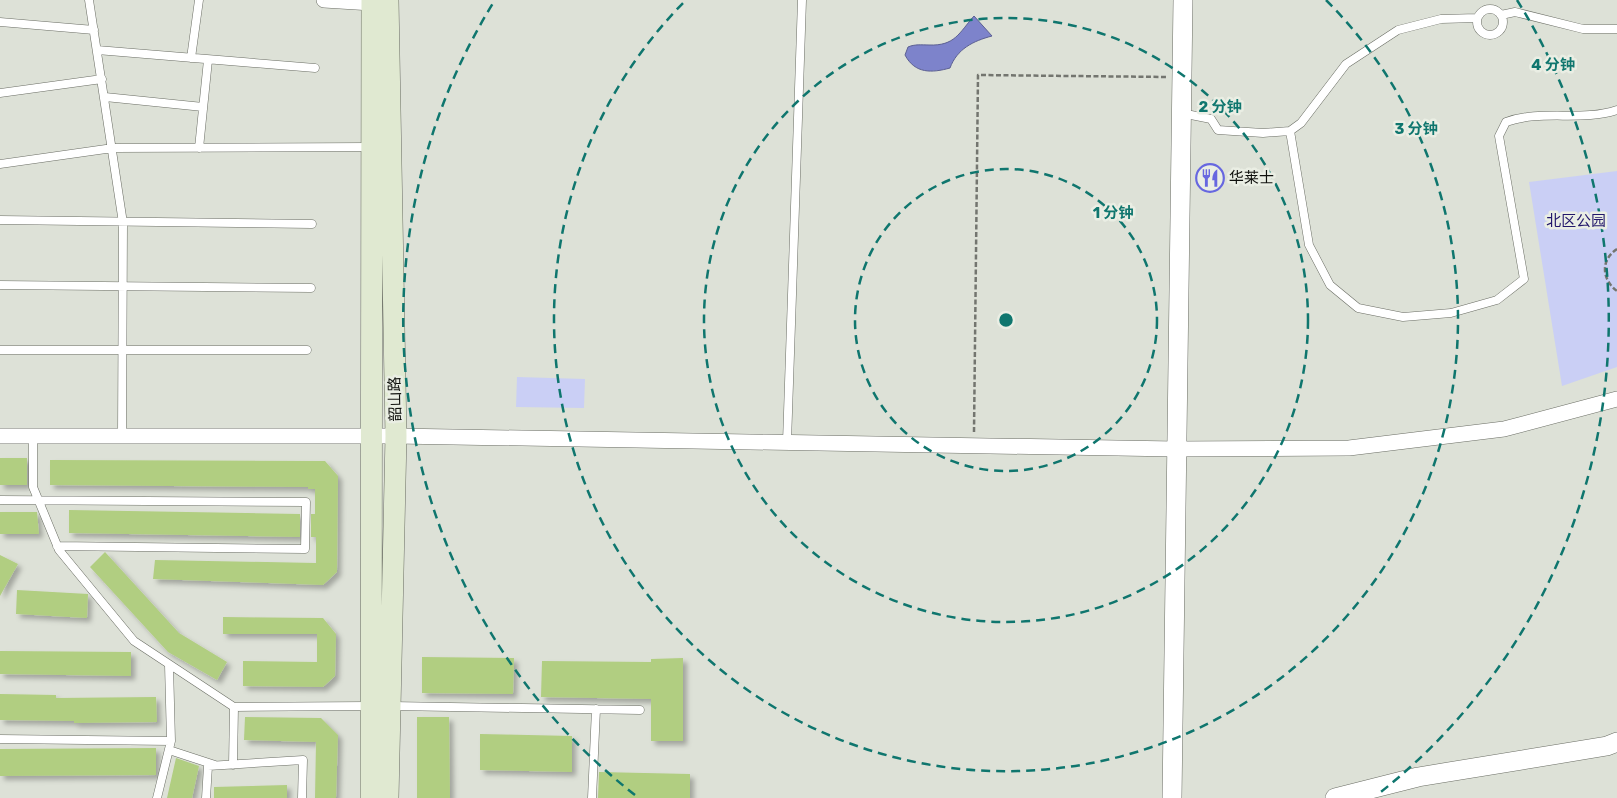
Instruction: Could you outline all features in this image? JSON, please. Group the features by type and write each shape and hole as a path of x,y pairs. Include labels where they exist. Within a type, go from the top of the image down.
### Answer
{"main road":[{"name":"韶山路","path":"377,1 372,147 373,436 380,706 388,798"},
{"name":"韶山路","path":"370,798 380,706 396,436 377,1"}],"street":[{"path":"324,0 377,1"},
{"path":"1172,798 1175,449 1183,0"},
{"path":"0,436 396,436 1175,449 1350,448 1504,430 1617,399"},
{"path":"1335,798 1418,777 1607,746 1617,742"}],"lane":[{"path":"89,0 123,223 122,436"},
{"path":"191,58 199,0"},
{"path":"787,442 802,0"},
{"path":"1490,0 1490,9"},
{"path":"1501,16 1501,28 1490,35 1479,30 1477,18 1482,11 1490,9 1501,16 1515,12 1583,29 1617,29"},
{"path":"1181,113 1211,119 1218,130 1290,131 1301,123 1346,64 1398,30 1441,19 1477,18"},
{"path":"0,22 94,30"},
{"path":"97,50 315,68"},
{"path":"199,148 208,60"},
{"path":"0,93 102,79"},
{"path":"105,97 203,107"},
{"path":"1290,131 1309,245 1330,285 1358,308 1403,317 1451,313 1497,300 1524,279 1498,136 1506,122 1522,116 1564,116 1617,110"},
{"path":"0,164 113,148 372,147"},
{"path":"0,220 312,224"},
{"path":"0,284 123,284 311,288"},
{"path":"0,350 307,350"},
{"path":"33,436 33,487 57,546 134,641 234,707 380,706 640,710"},
{"path":"0,500 306,502 305,549 57,546"},
{"path":"157,798 170,746 168,665"},
{"path":"233,765 234,707"},
{"path":"592,798 596,709"},
{"path":"0,739 170,746 217,766"},
{"path":"206,798 208,766 303,760 302,798"}],"path":[{"path":"974,446 978,75 1181,77"},
{"path":"1617,249 1609,256 1604,271 1610,285 1617,291"}],"green space":[{"name":"北区公园","path":"1617,171 1617,367 1562,386 1529,182"},
{"path":"517,377 585,379 584,408 516,407"}],"water":[{"path":"974,16 992,36 978,40 966,47 953,61 950,68 937,71 919,69 905,55 908,47 911,46 938,45 951,41"}],"building":[{"path":"0,458 27,458 27,485 0,485"},
{"path":"50,460 325,461 338,476 337,572 323,585 153,579 155,560 316,563 316,537 311,537 311,514 315,514 315,489 308,489 308,487 50,485"},
{"path":"69,510 300,514 300,537 69,533"},
{"path":"0,512 37,512 39,534 0,534"},
{"path":"105,552 179,633 227,662 217,680 168,652 90,567"},
{"path":"0,555 18,564 0,596"},
{"path":"17,590 88,594 87,618 16,614"},
{"path":"223,617 323,618 336,634 335,676 323,687 243,686 243,661 317,662 317,634 223,634"},
{"path":"0,651 131,652 131,676 0,674"},
{"path":"422,657 514,658 513,694 422,693"},
{"path":"683,658 683,741 651,741 651,699 541,697 542,661 651,662 651,659"},
{"path":"0,694 56,695 56,698 156,697 157,722 74,723 74,721 0,720"},
{"path":"245,717 321,718 338,735 336,798 315,798 316,742 244,740"},
{"path":"417,717 449,717 450,798 417,798"},
{"path":"480,734 572,736 572,772 480,770"},
{"path":"156,748 156,775 0,776 0,749"},
{"path":"176,758 199,766 192,798 167,798"},
{"path":"599,772 690,774 690,798 598,798"},
{"path":"287,785 287,798 214,798 214,787"}],"place":[{"name":"华莱士","path":"1210,178"}]}
